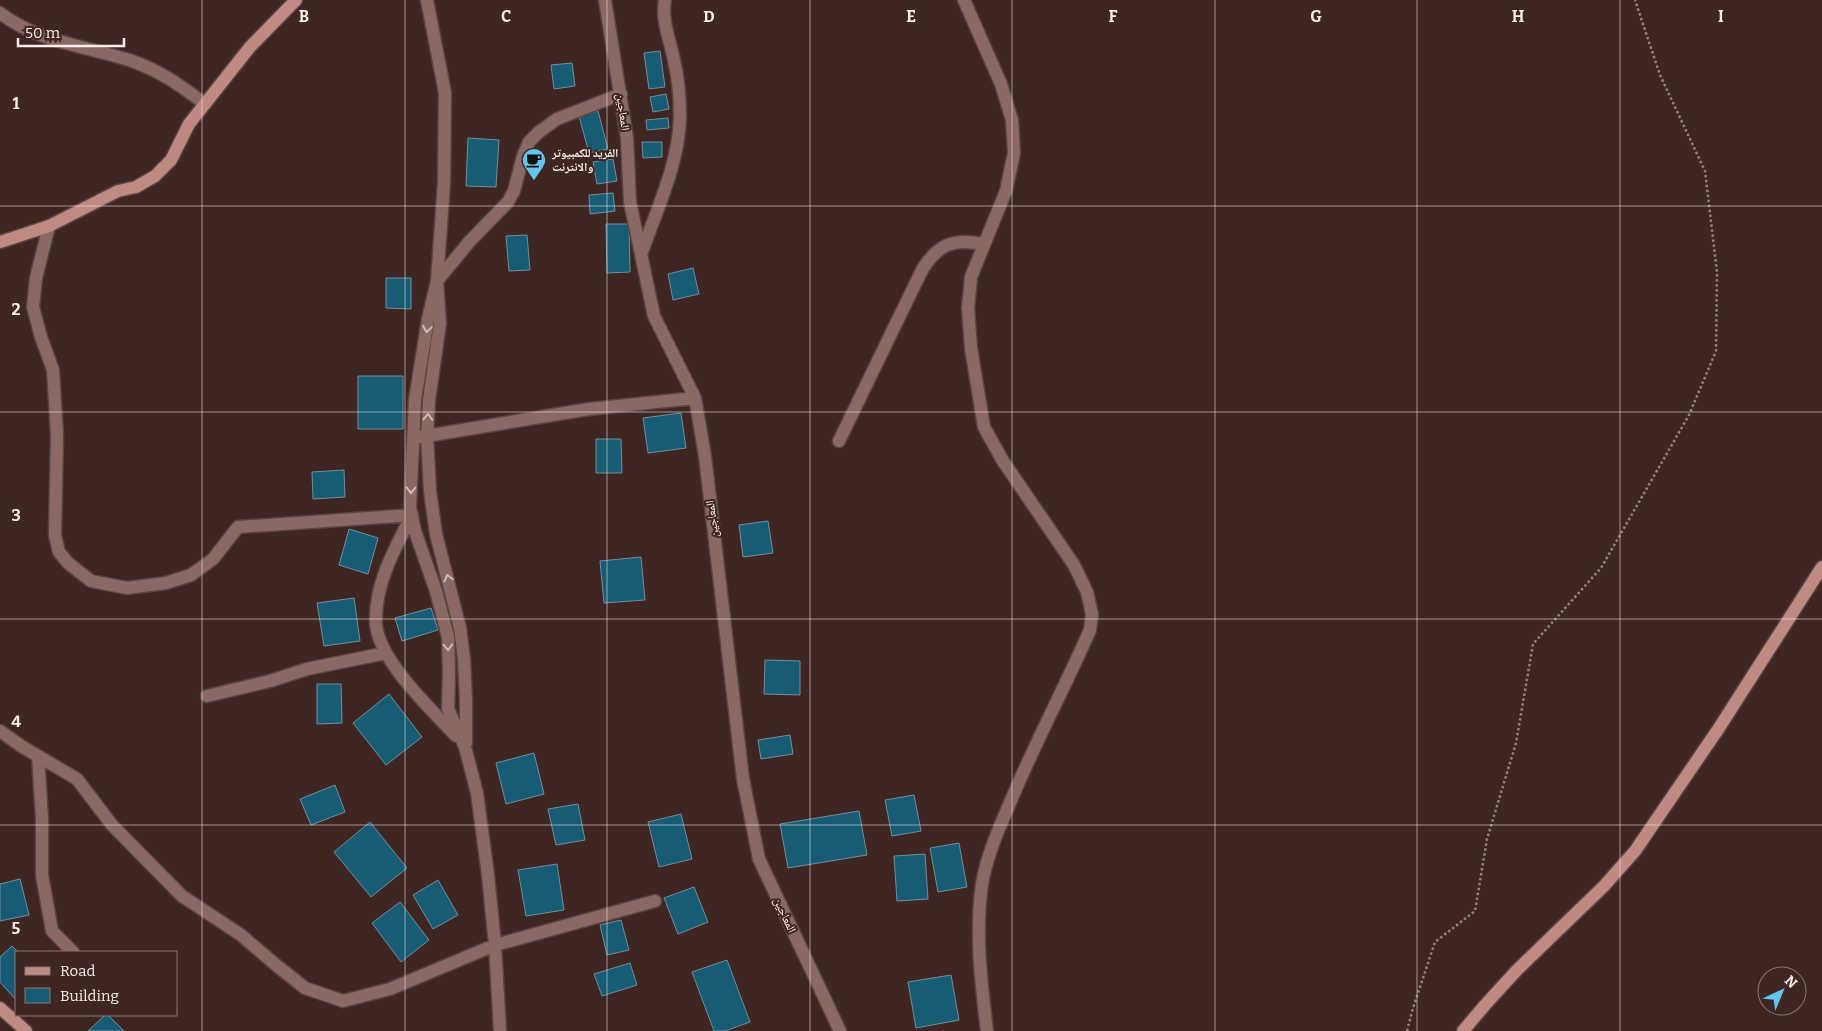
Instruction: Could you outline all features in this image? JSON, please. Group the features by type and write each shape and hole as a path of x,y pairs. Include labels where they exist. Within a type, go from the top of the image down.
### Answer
{"street":[{"path":"0,242 49,226 118,191 136,187 155,176 171,160 189,124 250,47 296,0"},
{"path":"414,0 427,2 445,93 444,183 437,281 440,323 429,400 427,436 430,491 436,534 458,619 464,659 466,747"},
{"name":"المعاجين","path":"605,0 627,138 630,202 654,316 695,398 705,456 743,779 759,859 840,1031"},
{"path":"642,252 676,150 680,117 675,62 664,17 663,8 665,0"},
{"path":"964,0 1001,84 1012,120 1014,153 1006,191 971,277 968,308 971,348 984,427 1003,461 1074,565 1087,592 1092,614 1090,630 1034,746 992,845 985,873 978,917 987,1031"},
{"path":"0,13 30,31 73,46 130,60 166,75 205,104"},
{"path":"500,1031 495,945 477,793 466,747 448,709 448,637 436,591 415,531 412,515 410,484 415,400 428,319 437,281 476,234 508,202 514,191 523,156 529,142 557,119 621,94"},
{"path":"49,226 36,278 33,307 53,370 57,435 55,535 59,552 68,563 91,581 127,588 166,584 191,575 213,559 238,527 412,515"},
{"path":"839,441 931,255 943,247 958,242 968,241 983,244"},
{"path":"413,438 590,409 695,398"},
{"path":"412,515 391,555 379,594 376,624 389,659 408,684 466,747"},
{"path":"1463,1031 1517,970 1604,886 1635,850 1719,728 1822,567"},
{"path":"207,696 270,681 307,669 386,653"},
{"path":"0,731 77,779 112,825 182,896 241,935 305,988 343,1001 390,989 495,945 655,901"},
{"path":"38,756 42,819 42,875 52,931 72,951"},
{"path":"0,1008 26,1031"}],"path":[{"path":"1407,1031 1435,942 1475,911 1487,839 1516,742 1533,644 1601,568 1689,415 1716,351 1717,272 1705,170 1660,76 1635,0"}],"building":[{"path":"660,51 665,87 649,89 644,53"},
{"path":"572,63 575,86 554,89 551,65"},
{"path":"666,94 669,109 653,112 650,97"},
{"path":"598,111 608,149 589,153 579,116"},
{"path":"668,118 669,128 647,130 646,120"},
{"path":"468,138 499,140 496,187 466,186"},
{"path":"642,142 662,142 662,157 643,158"},
{"path":"613,159 617,181 597,184 593,162"},
{"path":"613,193 615,211 590,214 589,195"},
{"path":"606,224 629,224 630,272 607,273"},
{"path":"527,235 530,270 509,271 506,236"},
{"path":"693,268 699,294 673,300 668,274"},
{"path":"386,278 411,278 411,309 386,308"},
{"path":"358,376 403,376 403,429 358,429"},
{"path":"681,413 686,448 648,453 643,418"},
{"path":"596,439 621,439 622,473 596,473"},
{"path":"344,470 345,497 313,499 312,472"},
{"path":"768,521 773,553 743,557 739,525"},
{"path":"349,529 378,538 368,574 339,565"},
{"path":"641,557 645,600 604,603 600,561"},
{"path":"354,598 360,641 324,646 317,603"},
{"path":"431,608 438,630 402,641 395,618"},
{"path":"765,660 800,661 800,695 764,694"},
{"path":"317,684 341,684 342,723 317,724"},
{"path":"389,694 422,737 386,765 353,723"},
{"path":"790,735 793,754 761,759 758,740"},
{"path":"534,753 544,794 506,804 496,763"},
{"path":"335,785 345,812 311,825 300,799"},
{"path":"914,795 921,831 892,836 885,800"},
{"path":"578,804 585,840 556,845 548,809"},
{"path":"859,811 867,855 788,868 780,824"},
{"path":"681,814 692,859 659,867 648,822"},
{"path":"370,822 407,868 371,897 334,852"},
{"path":"959,843 967,887 938,892 930,848"},
{"path":"925,854 928,899 897,901 894,856"},
{"path":"557,864 564,910 526,916 518,870"},
{"path":"20,879 29,915 0,921 0,884"},
{"path":"438,880 458,915 433,929 413,895"},
{"path":"694,887 708,922 678,934 664,898"},
{"path":"400,902 429,940 401,962 372,923"},
{"path":"621,920 629,950 607,955 600,925"},
{"path":"12,946 17,951 15,951 15,999 0,982 0,957"},
{"path":"727,960 750,1022 725,1031 714,1031 692,972"},
{"path":"630,963 637,985 602,996 594,974"},
{"path":"951,975 959,1020 916,1028 908,982"},
{"path":"104,1016 109,1016 124,1031 88,1031"}],"place":[{"name":"الفريد للكمبيوتر والانترنت","path":"534,181"}]}
